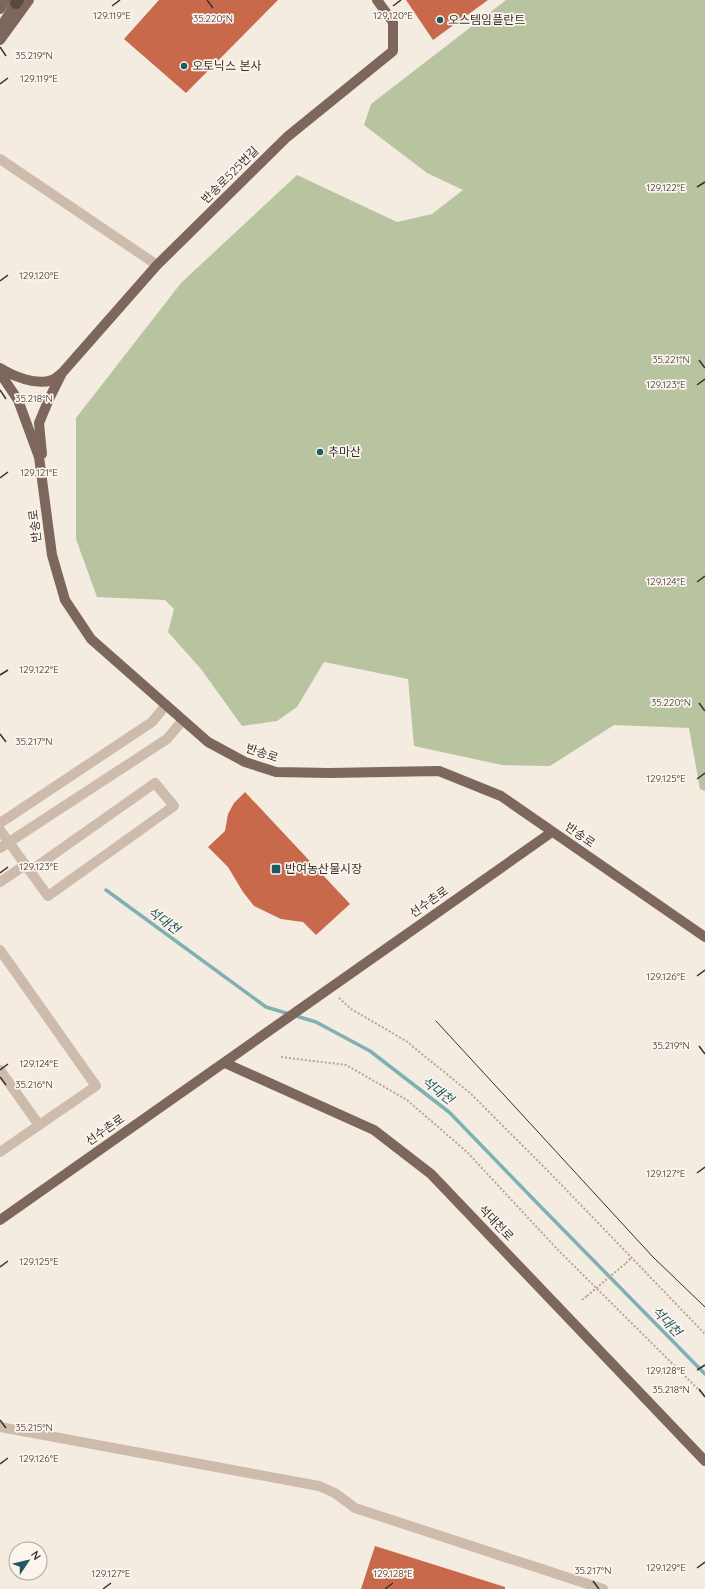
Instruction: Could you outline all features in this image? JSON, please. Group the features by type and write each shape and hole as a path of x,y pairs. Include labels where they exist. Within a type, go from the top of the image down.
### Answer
{"main road":[{"path":"0,40 29,0"},
{"name":"반송로525번길","path":"62,373 157,265 287,137 393,51 393,22 377,0"},
{"path":"0,9 14,1"},
{"path":"0,28 14,1"},
{"path":"0,368 17,376 38,382 52,380 62,373"},
{"name":"반송로","path":"0,373 18,400 39,457 42,470 52,555 64,600 91,639 208,742 245,762 276,772 329,773 438,771 501,796 705,937"},
{"path":"42,470 39,423 48,399 62,373"},
{"name":"선수촌로","path":"0,1220 552,832"},
{"name":"석대천로","path":"225,1062 374,1130 432,1174 705,1461"}],"street":[{"path":"0,160 157,265"},
{"path":"0,823 152,722 166,705"},
{"path":"4,845 167,739 183,720"},
{"path":"0,830 4,845 27,868 48,896 174,806 155,783 27,868 0,882"},
{"path":"0,950 96,1086 0,1152"},
{"path":"0,1070 39,1125"},
{"path":"0,1427 319,1486 335,1493 355,1508 603,1589"}],"path":[{"path":"339,998 351,1009 406,1041 470,1093 705,1334"},
{"path":"281,1057 346,1065 407,1100 467,1152 558,1250 705,1396"},
{"path":"582,1300 631,1258"}],"green space":[{"path":"506,0 705,0 705,791 700,789 689,728 614,725 550,766 502,765 414,746 408,679 324,662 297,707 277,721 242,726 201,669 168,632 174,609 165,600 97,597 76,539 76,418 181,283 297,175 397,222 432,214 463,190 427,173 364,125 371,104"}],"building":[{"name":"오토닉스 본사","path":"159,0 278,0 186,93 124,39"},
{"name":"오스템임플란트","path":"406,0 488,0 433,40"},
{"path":"245,792 350,904 316,935 303,922 281,919 254,906 243,892 228,867 208,847 225,831 228,814 234,803"},
{"path":"375,1546 505,1587 505,1589 361,1589"}],"waterway":[{"name":"석대천","path":"106,890 266,1007 316,1022 370,1051 449,1112 705,1374"}],"tram line":[{"path":"436,1021 653,1257 705,1307"}],"place":[{"name":"오스템임플란트","path":"440,20"},
{"name":"오토닉스 본사","path":"184,66"},
{"name":"추마산","path":"320,452"},
{"name":"반여농산물시장","path":"276,869"}]}
